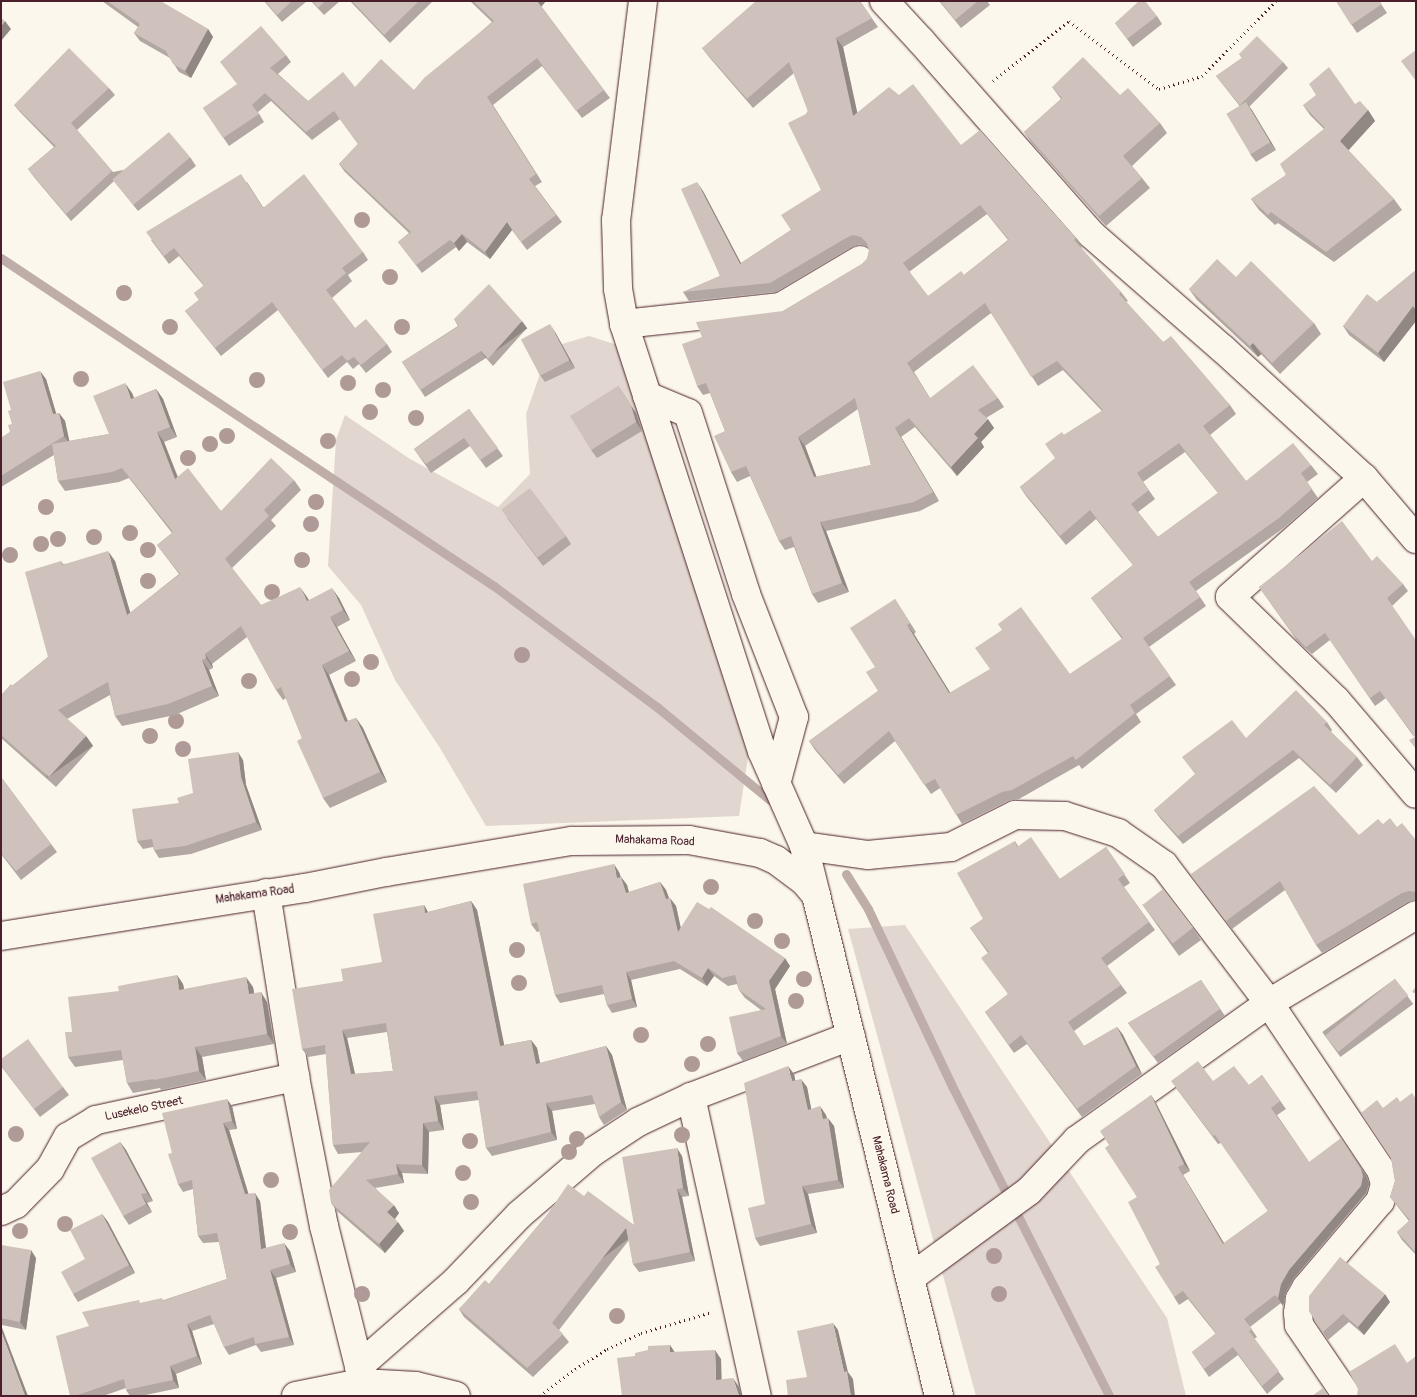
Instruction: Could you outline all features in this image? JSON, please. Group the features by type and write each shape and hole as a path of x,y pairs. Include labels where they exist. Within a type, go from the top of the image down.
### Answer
{"street":[{"path":"643,1 616,220 618,289 624,324 762,751 804,846 816,895"},
{"path":"884,1 1091,234 1364,478 1416,539"},
{"path":"624,324 781,307 860,260"},
{"path":"647,396 688,413 746,594 794,717 776,784"},
{"path":"1364,478 1230,597 1336,700 1416,794"},
{"path":"804,846 868,855 951,847 1015,815 1065,816 1118,833 1164,865 1269,1003 1381,1170 1385,1184 1380,1202 1306,1288 1300,1299 1299,1325 1347,1396"},
{"name":"Mahakama Road","path":"1,936 305,888 386,872 572,841 689,840 760,853 790,869 816,895 939,1396"},
{"path":"266,893 295,1076 324,1226 360,1374"},
{"path":"910,1278 1029,1191 1077,1140 1269,1003 1416,915"},
{"path":"296,1396 360,1374 456,1281 519,1215 594,1150 638,1122 691,1098 851,1036"},
{"name":"Lusekelo Street","path":"1,1211 16,1204 50,1169 68,1137 96,1120 295,1076"},
{"path":"691,1098 757,1396"},
{"path":"360,1374 456,1396"}],"path":[{"path":"972,98 1069,21 1159,89 1202,76 1276,1"},
{"path":"540,1396 575,1369 607,1349 641,1334 736,1304"}],"shaded area":[{"path":"589,336 633,350 657,377 703,523 755,712 739,816 486,826 440,748 395,680 361,605 328,566 336,440 345,415 410,459 498,507 530,474 526,414 549,348"},
{"path":"905,925 1167,1318 1186,1396 976,1396 848,929"}],"building":[{"path":"107,1 160,1 208,29 185,71 173,64 166,51 134,33 140,24"},
{"path":"265,1 292,1 277,15"},
{"path":"313,1 325,1 318,8"},
{"path":"352,1 419,1 384,35"},
{"path":"473,1 537,1 604,90 576,111 537,58 487,97 536,174 529,179 556,215 521,242 507,222 485,252 462,234 454,243 450,240 416,265 398,242 411,232 339,164 358,144 334,111 306,132 265,93 252,105 259,114 223,138 203,108 237,84 220,62 261,26 286,55 270,68 308,101 343,72 355,87 381,59 414,90 424,78 494,21"},
{"path":"756,1 860,1 872,18 836,38 853,116 889,87 899,95 913,84 961,145 980,130 1076,238 1074,240 1121,292 1119,294 1163,342 1171,336 1230,405 1203,426 1246,481 1293,443 1311,465 1301,473 1312,489 1279,518 1189,582 1200,597 1143,638 1170,676 1130,705 1135,713 1076,760 1073,756 1012,790 1002,792 956,815 935,779 924,785 889,731 838,775 809,741 878,691 866,672 875,667 850,628 895,599 910,623 907,625 949,693 990,669 975,648 1002,630 998,624 1021,607 1070,674 1123,638 1091,598 1133,565 1090,510 1060,536 1020,487 1055,458 1045,444 1062,432 1064,435 1103,410 1057,361 1031,377 985,303 907,363 930,398 973,365 998,398 978,410 988,419 974,434 978,438 951,467 909,418 895,428 933,492 914,502 820,522 842,583 812,594 791,536 779,541 746,466 731,472 714,436 725,431 706,383 697,386 682,344 702,337 696,322 783,311 862,264 867,259 869,251 867,243 861,237 853,235 770,283 683,292 720,276 681,189 697,182 740,264 791,230 781,215 821,190 788,123 806,114 808,111 789,62 747,99 702,48","holes":["980,205 1009,240 964,275 961,271 928,296 903,263","855,398 871,465 814,477 798,437","1179,443 1218,493 1158,537 1131,504 1149,490 1137,473"]},
{"path":"940,1 978,1 955,20"},
{"path":"1139,1 1145,1 1157,16 1127,39 1115,23"},
{"path":"1336,1 1379,1 1382,4 1351,25"},
{"path":"1,18 5,21 1,26"},
{"path":"1257,36 1283,62 1240,105 1216,76 1242,58 1239,54"},
{"path":"69,48 109,88 71,123 112,171 66,214 28,169 56,146 14,105"},
{"path":"1416,50 1416,81 1401,61"},
{"path":"1083,57 1120,95 1128,88 1160,123 1123,156 1142,178 1099,216 1024,132 1062,98 1052,87"},
{"path":"1329,67 1355,104 1360,101 1368,110 1340,141 1394,199 1326,252 1271,212 1268,215 1251,199 1286,175 1280,164 1325,128 1303,105 1316,95 1309,84"},
{"path":"1246,102 1270,142 1250,154 1226,114"},
{"path":"169,132 190,157 134,205 112,180"},
{"path":"241,174 263,208 304,174 363,252 342,268 346,273 326,290 355,328 366,319 387,344 361,365 354,357 347,361 342,355 322,370 272,302 215,348 185,311 199,300 194,293 204,285 174,248 164,256 146,232"},
{"path":"1217,259 1236,277 1251,261 1314,323 1272,363 1253,343 1250,346 1189,289"},
{"path":"1416,270 1416,310 1413,306 1378,353 1343,326 1367,294 1377,302"},
{"path":"489,284 522,321 488,359 481,351 420,390 402,362 459,326 454,319"},
{"path":"550,324 569,360 540,376 521,339"},
{"path":"40,371 53,414 59,413 64,436 1,476 1,438 10,432 8,425 12,424 8,411 11,410 3,382"},
{"path":"125,383 131,399 156,389 170,427 157,432 175,479 188,468 221,511 271,458 294,480 264,510 269,516 225,559 261,605 300,587 307,601 332,588 343,610 330,617 349,651 322,665 345,722 356,718 380,772 323,798 297,741 302,738 281,687 276,690 241,626 205,654 206,658 202,660 212,686 168,704 115,716 108,682 58,710 86,736 49,777 1,735 1,695 11,684 13,686 48,657 25,572 61,561 62,565 108,551 127,615 180,574 157,545 173,532 122,468 112,472 58,481 52,444 109,434 93,396"},
{"path":"618,386 631,405 636,422 591,450 570,416"},
{"path":"469,409 498,448 480,460 464,438 426,464 414,449"},
{"path":"530,488 566,536 537,558 501,510"},
{"path":"1342,521 1372,561 1377,556 1403,584 1387,598 1416,640 1416,749 1409,740 1415,737 1380,691 1370,698 1325,633 1306,647 1293,634 1259,587"},
{"path":"1296,690 1327,722 1324,725 1357,757 1330,785 1293,750 1178,836 1154,810 1195,774 1182,757 1232,720 1246,738"},
{"path":"238,752 241,777 256,822 185,846 154,850 152,839 137,841 132,809 179,803 177,798 193,793 188,759"},
{"path":"1,777 51,844 16,871 1,853"},
{"path":"1314,786 1359,835 1378,819 1383,824 1390,818 1397,827 1402,823 1416,840 1416,892 1402,893 1316,945 1280,881 1226,921 1191,874"},
{"path":"1031,837 1060,879 1106,847 1125,874 1118,879 1149,922 1101,958 1121,985 1068,1022 1084,1046 1117,1027 1136,1066 1077,1109 1021,1035 1009,1045 985,1012 1008,994 981,958 989,952 970,928 983,919 957,873 1015,841 1017,847"},
{"path":"614,864 617,878 621,877 626,893 660,882 666,899 670,898 678,932 697,902 709,909 711,907 785,958 769,981 781,1036 737,1053 729,1017 766,1009 739,990 735,975 722,978 708,968 702,978 674,961 626,972 632,999 607,1005 602,985 555,995 537,922 531,924 523,884"},
{"path":"1163,889 1193,928 1173,944 1143,905"},
{"path":"471,901 500,1046 531,1040 536,1064 606,1046 621,1102 599,1117 592,1095 546,1103 551,1132 486,1148 477,1091 434,1096 438,1121 423,1123 422,1165 396,1164 398,1174 366,1180 394,1205 387,1212 398,1222 379,1244 331,1203 329,1190 370,1142 333,1145 325,1045 302,1049 292,989 343,981 341,969 382,962 373,914 424,905 425,913","holes":["386,1023 393,1071 351,1074 342,1030"]},
{"path":"177,975 179,990 246,977 249,994 261,992 267,1034 195,1047 199,1071 154,1080 127,1083 121,1050 68,1057 65,1032 72,1032 68,997 119,991 118,986"},
{"path":"1395,979 1408,995 1338,1052 1325,1036"},
{"path":"1201,980 1220,1009 1153,1057 1128,1023"},
{"path":"1416,986 1416,994 1412,992"},
{"path":"28,1039 63,1087 34,1109 1,1065 1,1059"},
{"path":"1198,1061 1213,1081 1234,1066 1249,1085 1262,1075 1280,1101 1271,1108 1309,1162 1341,1138 1361,1169 1363,1176 1361,1186 1289,1270 1281,1284 1278,1298 1275,1295 1244,1319 1252,1329 1249,1331 1279,1371 1262,1386 1233,1347 1204,1369 1192,1352 1216,1333 1183,1291 1174,1297 1155,1267 1160,1264 1128,1202 1137,1197 1105,1148 1109,1145 1100,1131 1151,1095 1184,1164 1178,1167 1223,1244 1268,1211 1215,1135 1213,1136 1171,1081"},
{"path":"788,1066 792,1081 801,1079 808,1110 820,1106 823,1119 828,1118 838,1180 802,1186 811,1224 755,1238 748,1208 765,1204 744,1083"},
{"path":"1412,1093 1416,1099 1416,1253 1397,1232 1410,1220 1390,1197 1395,1181 1391,1158 1361,1113 1377,1100 1383,1108 1397,1097 1400,1102"},
{"path":"227,1099 232,1121 223,1123 245,1194 255,1193 261,1249 284,1243 290,1264 270,1270 289,1337 255,1344 254,1337 224,1347 210,1315 187,1324 197,1356 170,1366 173,1380 126,1390 124,1379 75,1396 70,1396 56,1336 89,1326 82,1312 139,1300 140,1303 162,1298 163,1301 227,1279 217,1233 198,1236 192,1180 178,1184 168,1154 172,1153 162,1113"},
{"path":"120,1142 147,1193 141,1194 146,1204 123,1216 91,1158"},
{"path":"677,1148 683,1188 677,1189 690,1252 633,1264 626,1228 552,1323 563,1334 527,1368 459,1309 485,1280 489,1284 547,1215 568,1184 584,1196 588,1191 634,1225 622,1157"},
{"path":"102,1214 129,1265 73,1294 61,1272 85,1259 70,1230"},
{"path":"1,1245 31,1250 20,1322 1,1318"},
{"path":"1340,1257 1385,1294 1358,1327 1343,1314 1323,1332 1309,1311 1309,1296"},
{"path":"833,1323 844,1372 847,1371 851,1396 788,1396 786,1380 807,1377 797,1331"},
{"path":"1,1331 25,1396 1,1396"},
{"path":"1395,1344 1407,1363 1416,1356 1416,1396 1357,1396 1358,1389 1349,1372"},
{"path":"670,1345 670,1352 715,1350 716,1380 733,1378 739,1396 622,1396 617,1358 635,1356 635,1353 648,1350 648,1346"},
{"path":"1323,1388 1329,1396 1312,1396"}],"waterway":[{"path":"1,258 494,586 657,707 770,800"},
{"path":"846,874 868,909 952,1086 1109,1396"}]}
